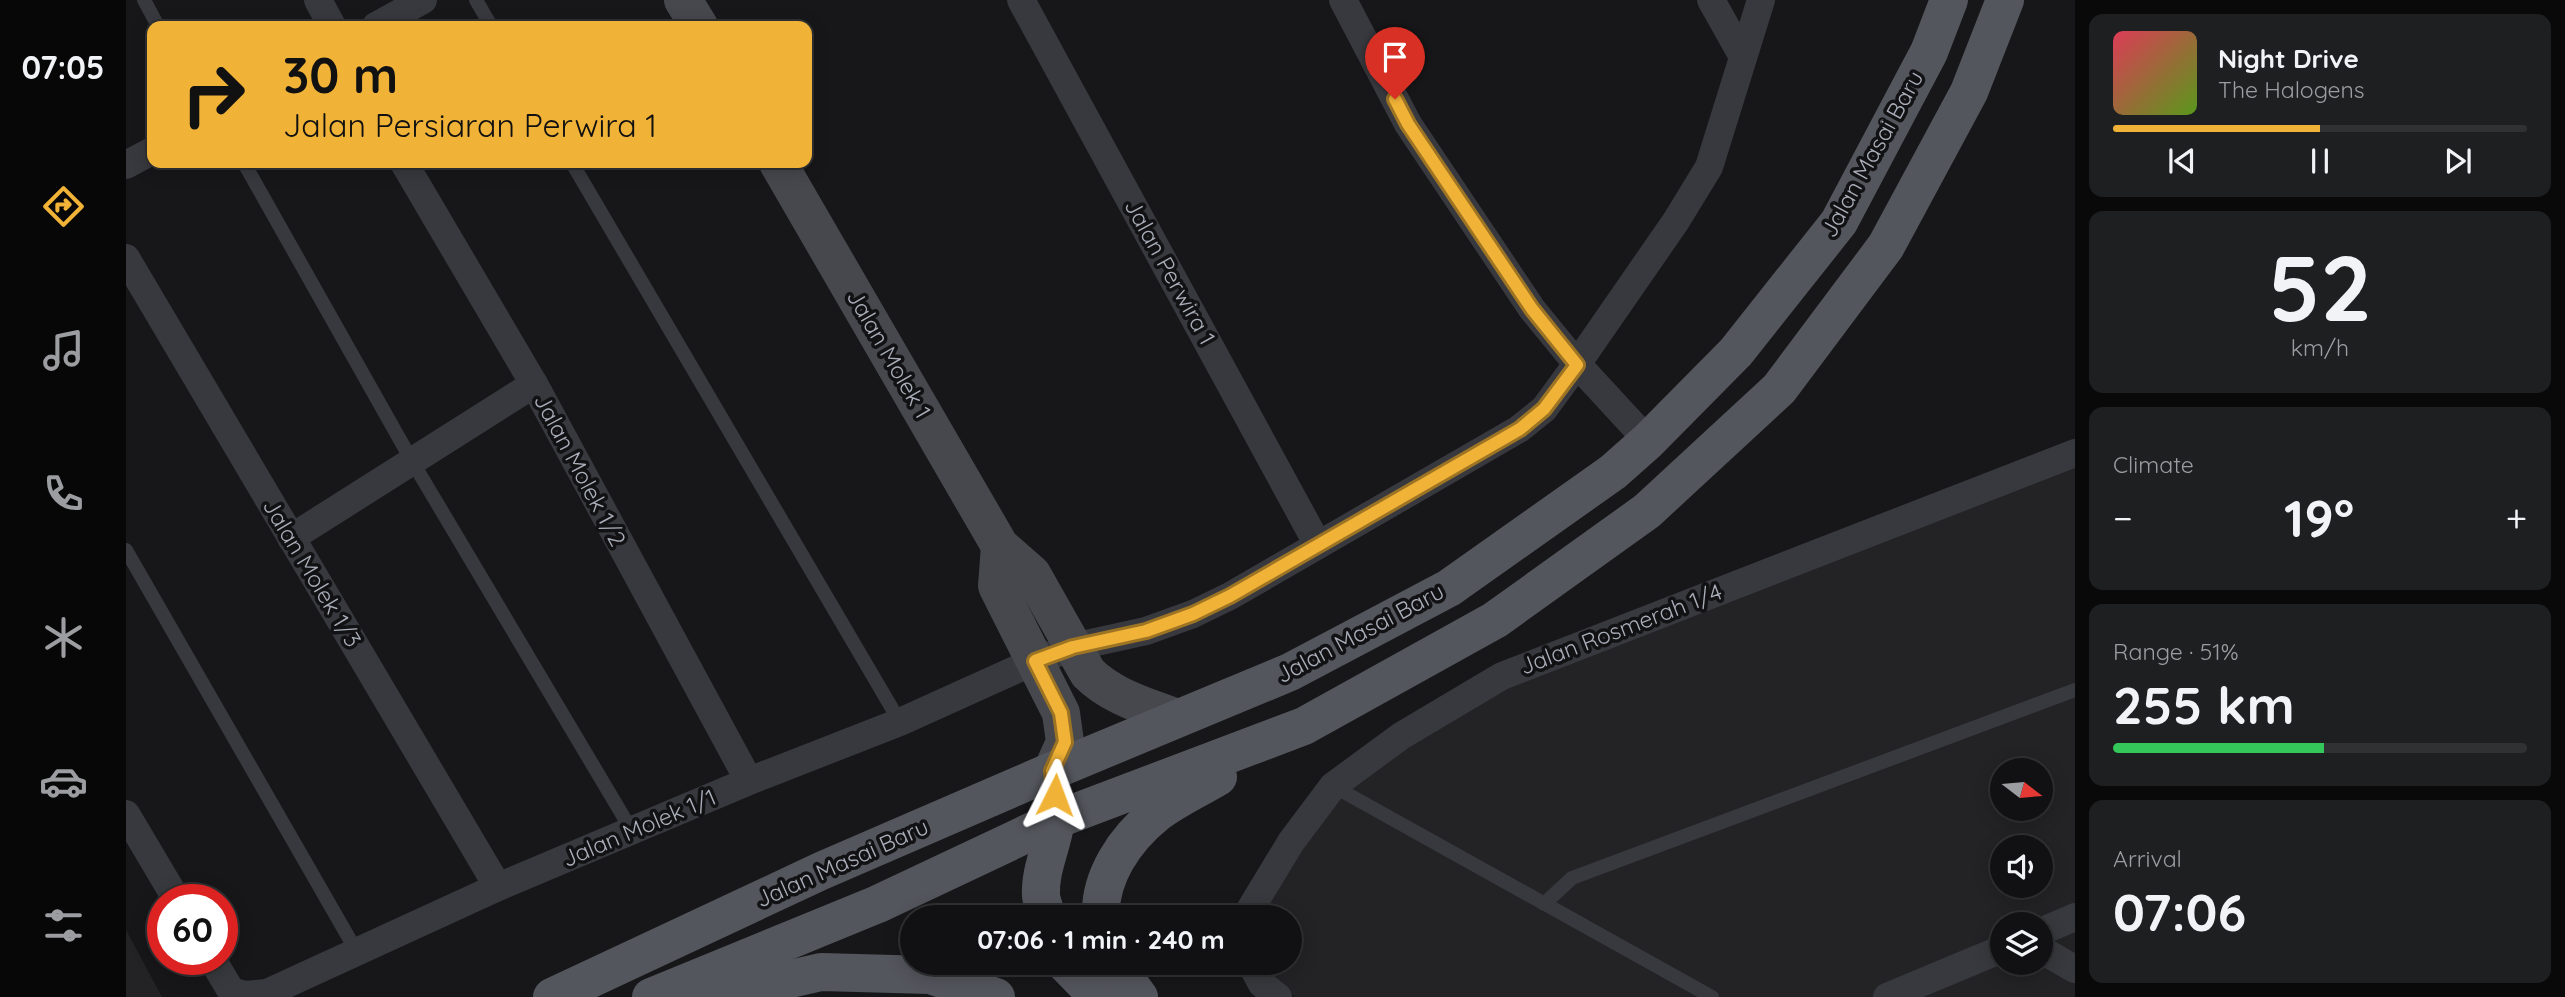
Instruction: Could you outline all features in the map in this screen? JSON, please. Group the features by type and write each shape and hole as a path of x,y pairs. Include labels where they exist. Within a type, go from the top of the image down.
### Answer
{"main road":[{"name":"Jalan Masai Baru","path":"552,997 821,871 1290,672 1449,588 1613,472 1648,441 1736,352 1839,222 1929,52 1949,0"},
{"path":"1100,905 1100,897 1118,854 1156,814 1304,726 1495,620 1647,511 1779,389 1886,246 1969,92 2005,0"},
{"path":"651,997 878,904 1058,819 1304,726"},
{"path":"1044,905 1041,895 1047,857 1058,819 1052,771"},
{"path":"711,997 821,972 930,975 996,997"},
{"path":"1077,975 1098,997"},
{"path":"1123,975 1139,997"}],"street":[{"path":"318,0 328,21"},
{"path":"385,21 423,0"},
{"path":"683,0 696,21"},
{"name":"Jalan Perwira 1","path":"1021,0 1318,544"},
{"path":"1343,0 1408,124 1532,309 1577,365 1648,441"},
{"path":"1711,0 1743,57"},
{"name":"Jalan Molek 1/1","path":"222,975 231,991 244,995 267,993 498,887 749,781 900,722 1035,661 1073,647 1146,631 1193,614 1230,596 1520,429 1544,409 1577,365 1676,221 1709,167 1761,0"},
{"path":"126,165 147,153"},
{"name":"Jalan Molek 1/2","path":"407,168 534,384 749,781"},
{"name":"Jalan Molek 1","path":"781,168 1000,545 1032,574 1088,673 1100,684 1136,703 1177,718"},
{"name":"Jalan Molek 1/3","path":"126,258 498,887"},
{"path":"291,538 534,384"},
{"name":"Jalan Rosmerah 1/4","path":"1253,905 1291,842 1333,786 1401,736 1502,676 2075,453"},
{"path":"1000,545 997,586 1061,713 1065,742 1052,771"},
{"path":"126,814 168,884"},
{"path":"2053,926 2075,917"},
{"path":"1887,997 1990,954"},
{"path":"2053,956 2075,969"},
{"path":"1257,975 1262,984 1278,997"}],"lane":[{"path":"144,0 155,21"},
{"path":"476,0 488,21"},
{"path":"247,168 412,461 632,831"},
{"path":"575,168 900,722"},
{"path":"126,550 357,952"},
{"path":"1544,904 1572,878 2075,690"},
{"path":"1333,786 1712,997"}],"shaded area":[{"path":"2075,466 2075,997 1295,997 1269,975 1302,975 1302,905 1269,905 1300,847 1338,797 1410,743 1505,686"},
{"path":"126,930 147,969 147,975 150,975 162,997 126,997"}],"route":[{"path":"1055,795 1052,771 1065,742 1061,713 1035,661 1073,647 1146,631 1193,614 1230,596 1520,429 1544,409 1577,365 1532,309 1408,124 1395,99"}]}
